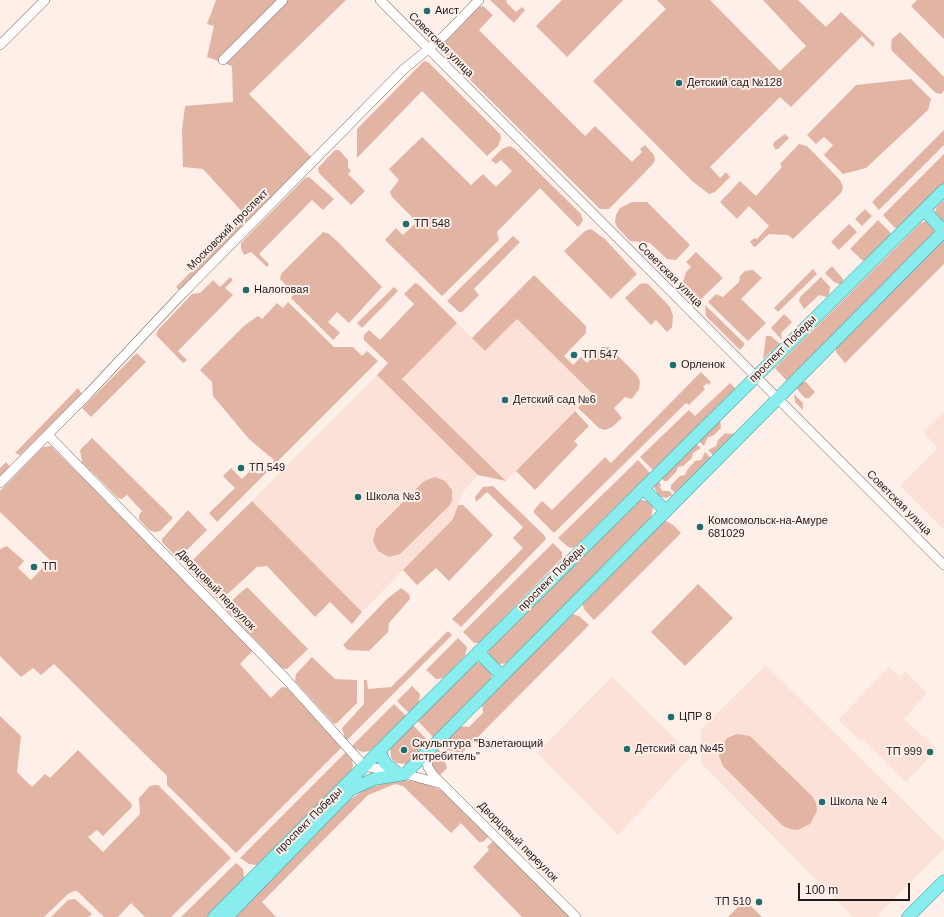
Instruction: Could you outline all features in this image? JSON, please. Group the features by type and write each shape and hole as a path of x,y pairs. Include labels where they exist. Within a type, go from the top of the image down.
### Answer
{"main road":[{"name":"проспект Победы","path":"227,917 258,880 364,766 944,190"},
{"path":"382,748 381,755 385,763 400,773 430,748 778,400 944,231 924,210"},
{"path":"643,488 666,511"},
{"path":"478,652 502,676"},
{"name":"проспект Победы","path":"214,917 258,880 354,788 362,777 364,766"},
{"name":"проспект Победы","path":"354,788 374,779 400,773"},
{"path":"908,917 944,881"}],"street":[{"path":"0,45 45,0"},
{"path":"224,60 283,0"},
{"name":"Советская улица","path":"380,0 944,565"},
{"name":"Московский проспект","path":"0,483 48,435 179,297 404,68 427,48 443,37 479,0"},
{"name":"Дворцовый переулок","path":"48,435 285,678 364,766"},
{"name":"Дворцовый переулок","path":"430,748 426,759 428,767 442,784 576,917"},
{"path":"364,766 400,773"},
{"name":"Дворцовый переулок","path":"400,773 442,784"}],"shaded area":[{"path":"216,0 346,0 249,94 311,157 179,290 176,287 246,216 203,169 183,167 182,130 185,106 233,102 232,66 207,57 214,26 207,24"},
{"path":"490,0 507,0 506,2 516,12 522,7 525,10 514,23"},
{"path":"562,0 623,0 567,57 536,26"},
{"path":"657,0 710,0 780,71 806,46 763,0 798,0 826,27 841,12 875,44 873,47 862,36 791,107 780,97 710,167 720,178 726,172 730,177 715,192 709,194 692,181 593,81 666,9"},
{"path":"917,0 944,0 944,39 911,6"},
{"path":"483,6 493,15 479,30 585,136 595,126 632,162 642,152 640,149 645,145 654,155 655,160 653,164 609,209 600,209 442,52 442,45 479,7"},
{"path":"900,32 944,77 944,91 941,94 936,93 892,51 892,39"},
{"path":"424,61 428,62 500,134 501,138 498,146 487,156 422,91 357,158 357,129"},
{"path":"911,79 931,99 928,110 866,168 843,174 824,155 833,145 824,137 816,144 807,135 856,85"},
{"path":"944,130 944,145 879,210 872,202"},
{"path":"785,134 789,138 778,149 775,149 773,145 774,142"},
{"path":"422,137 471,185 483,174 496,187 512,171 501,160 496,164 491,160 502,149 510,146 515,149 581,214 583,220 581,224 578,227 540,188 497,232 499,240 442,296 385,240 396,228 403,235 417,222 392,197 390,192 399,180 389,169"},
{"path":"799,144 807,146 840,180 843,187 841,193 793,239 788,235 769,234 755,247 750,242 754,238 757,239 769,226 749,206 737,219 720,202 740,181 756,196 782,167 780,164"},
{"path":"335,150 339,150 348,160 348,167 351,171 348,174 365,191 351,205 319,173 318,168"},
{"path":"944,154 944,188 900,228 895,228 883,215"},
{"path":"309,177 334,199 323,210 312,200 259,254 269,264 267,267 251,252 244,255 241,248 241,243 305,178"},
{"path":"944,200 944,221 935,214 936,208"},
{"path":"632,202 647,202 690,245 676,260 667,259 650,243 630,241 617,227 615,222 616,215 620,208"},
{"path":"865,209 872,216 862,226 855,219"},
{"path":"878,220 892,236 865,261 862,260 850,249"},
{"path":"928,220 935,230 934,235 788,382 775,368 921,223"},
{"path":"849,224 857,232 839,250 831,242"},
{"path":"591,229 605,239 637,274 611,299 564,251 585,231"},
{"path":"323,232 329,234 339,243 382,287 349,323 337,312 328,322 340,333 333,340 291,298 294,294 280,279 281,274"},
{"path":"513,236 520,242 474,289 479,295 462,312 459,312 447,301"},
{"path":"944,240 944,264 845,363 836,352 836,347"},
{"path":"696,252 723,278 695,303 685,293 682,285 686,272 691,267 686,262"},
{"path":"832,266 843,279 843,286 834,282 825,273"},
{"path":"813,269 817,274 778,312 774,308"},
{"path":"753,270 762,278 741,299 766,323 748,341 708,302 716,294 723,297 739,282 740,276 745,271"},
{"path":"534,275 586,326 586,333 564,356 573,365 581,357 587,363 602,347 609,347 637,375 640,382 639,389 632,399 625,397 614,408 622,418 612,427 605,430 599,428 578,408 592,393 517,319 485,351 472,338"},
{"path":"230,277 233,280 225,288 233,295 178,351 187,360 183,363 156,335 158,330 192,294 200,293 213,280 220,287"},
{"path":"821,277 830,287 829,295 826,297 819,295 804,309 799,301 800,297"},
{"path":"415,283 418,284 457,323 402,379 506,481 478,475 377,375 388,363 364,340 364,335 369,330 380,340 414,304 404,294"},
{"path":"643,283 648,284 670,307 673,316 672,327 667,332 656,320 651,325 625,298"},
{"path":"394,287 398,291 362,328 357,323"},
{"path":"288,302 334,347 353,347 362,356 367,351 378,361 217,522 209,513 235,488 223,476 231,468 242,479 252,469 259,474 274,460 249,439 213,396 212,382 200,370 245,325 258,316 262,319 277,303 283,308"},
{"path":"705,305 745,344 740,350 706,316"},
{"path":"784,314 792,322 781,333 782,340 771,328"},
{"name":"Детский сад №6","path":"517,319 592,393 506,481 402,378 457,323 485,351"},
{"path":"766,336 771,336 780,344 763,359"},
{"path":"137,353 146,362 91,417 82,408"},
{"path":"701,372 711,382 709,385 707,383 703,387 705,389 689,405 686,403 554,533 534,513 534,510 542,501 552,510 605,457 611,463"},
{"name":"Школа №3","path":"377,375 478,475 462,493 453,519 362,612 252,501"},
{"path":"802,382 806,382 815,392 809,398 805,398 796,388"},
{"path":"730,383 736,389 653,470 640,457 689,410 695,416"},
{"path":"78,388 82,394 20,455 15,453"},
{"path":"794,394 803,403 803,410 795,402"},
{"path":"575,411 589,426 574,441 578,445 535,490 516,471"},
{"path":"944,411 944,530 900,486 938,448 923,432"},
{"path":"720,419 721,428 713,436 708,437 704,446 697,439"},
{"path":"738,432 713,455 708,450 716,446 718,440 725,433 730,434"},
{"path":"92,438 173,518 160,531 155,532 149,530 139,519 139,515 142,511 127,495 122,499 118,498 82,462 80,450"},
{"path":"695,442 701,448 693,453 692,458 683,466 678,467 676,472 667,481 664,481 660,477"},
{"path":"51,446 253,650 240,664 271,698 282,687 287,688 342,747 236,853 167,785 167,776 54,664 41,675 33,668 21,677 0,656 0,549 7,546 24,561 18,568 31,580 50,560 0,512 0,491 43,447"},
{"path":"705,452 711,458 675,493 671,489 671,485 680,476 685,475 687,470 695,461 701,460"},
{"path":"638,460 650,473 576,546 573,548 568,547 558,538"},
{"path":"6,462 10,467 0,477 0,468"},
{"path":"435,477 445,481 452,490 452,501 449,506 400,554 389,557 378,551 373,541 376,529 424,481"},
{"path":"657,480 661,484 660,487 662,491 669,491 673,495 666,498 659,496 654,487"},
{"path":"493,486 544,535 546,539 461,627 452,619 523,548 513,538 523,527 487,492 476,502 475,497 483,487"},
{"path":"643,500 649,502 653,507 651,518 508,663 498,664 489,657 488,648 634,502"},
{"path":"252,501 362,612 352,624 330,602 315,617 267,566 257,567 221,600 217,599 186,567"},
{"path":"458,505 463,505 493,535 449,581 436,568 417,585 403,570 453,519"},
{"path":"188,510 207,530 178,559 162,542 162,539"},
{"path":"666,521 673,525 681,533 594,620 584,609 582,603 662,522"},
{"path":"553,543 562,552 562,558 479,643 474,643 463,632"},
{"path":"698,584 733,618 685,666 651,632"},
{"path":"247,587 308,649 287,669 282,668 227,610 229,603"},
{"path":"401,588 409,594 410,599 389,623 388,632 369,651 348,650 343,645 387,599"},
{"path":"572,614 579,616 589,625 462,753 447,750 440,744 458,726 469,727 483,713 482,702"},
{"path":"448,631 452,635 347,740 345,739 342,728 364,704 364,680 367,680 368,689 391,687"},
{"path":"458,638 467,647 465,656 444,678 436,679 426,670"},
{"path":"312,657 335,679 357,680 357,703 337,723 334,724 295,681 296,674"},
{"path":"476,662 483,664 492,674 490,681 434,738 416,719"},
{"name":"Школа № 4","path":"766,665 944,841 944,849 876,917 853,917 701,763 701,729"},
{"path":"889,667 900,677 905,671 927,693 904,719 937,749 906,782 863,739 861,741 838,720"},
{"path":"612,677 692,755 618,835 537,753"},
{"path":"412,686 420,694 419,703 409,713 397,701"},
{"path":"394,704 406,716 370,751 363,752 355,749 352,746"},
{"path":"0,716 21,736 17,772 32,787 45,774 50,778 78,750 131,803 132,807 103,836 97,830 88,837 103,852 140,814 139,798 150,786 158,785 231,858 171,917 145,917 131,903 118,917 104,917 77,891 74,891 68,894 44,917 0,917"},
{"path":"412,724 430,743 408,764 396,763 391,758 390,747"},
{"path":"737,734 750,736 812,796 816,803 817,811 810,824 798,830 783,826 723,766 719,756 721,747 727,738"},
{"path":"437,748 443,754 447,768 439,776 431,764 432,753"},
{"path":"346,752 352,760 353,766 351,771 257,865 249,864 240,858"},
{"path":"401,780 420,782 441,790 453,798 490,835 483,842 479,842 461,823 451,833 403,786 395,784 368,795 262,902 276,917 234,917 348,801 367,788"},
{"path":"494,840 570,917 522,917 473,867 489,850 487,847"},
{"path":"236,863 243,869 244,878 208,917 181,917"},
{"path":"75,899 92,914 88,917 51,917 68,900"},
{"path":"745,900 762,917 728,917"}],"place":[{"name":"Аист","path":"427,11"},
{"name":"Детский сад №128","path":"679,83"},
{"name":"ТП 548","path":"406,224"},
{"name":"Налоговая","path":"246,290"},
{"name":"ТП 547","path":"574,355"},
{"name":"Орленок","path":"673,365"},
{"name":"Детский сад №6","path":"505,400"},
{"name":"ТП 549","path":"241,468"},
{"name":"Школа №3","path":"358,497"},
{"name":"Комсомольск-на-Амуре 681029","path":"700,527"},
{"name":"ТП","path":"34,567"},
{"name":"ЦПР 8","path":"671,717"},
{"name":"Детский сад №45","path":"627,749"},
{"name":"Скульптура \"Взлетающий истребитель\"","path":"404,750"},
{"name":"ТП 999","path":"930,752"},
{"name":"Школа № 4","path":"822,802"},
{"name":"ТП 510","path":"759,902"}]}
